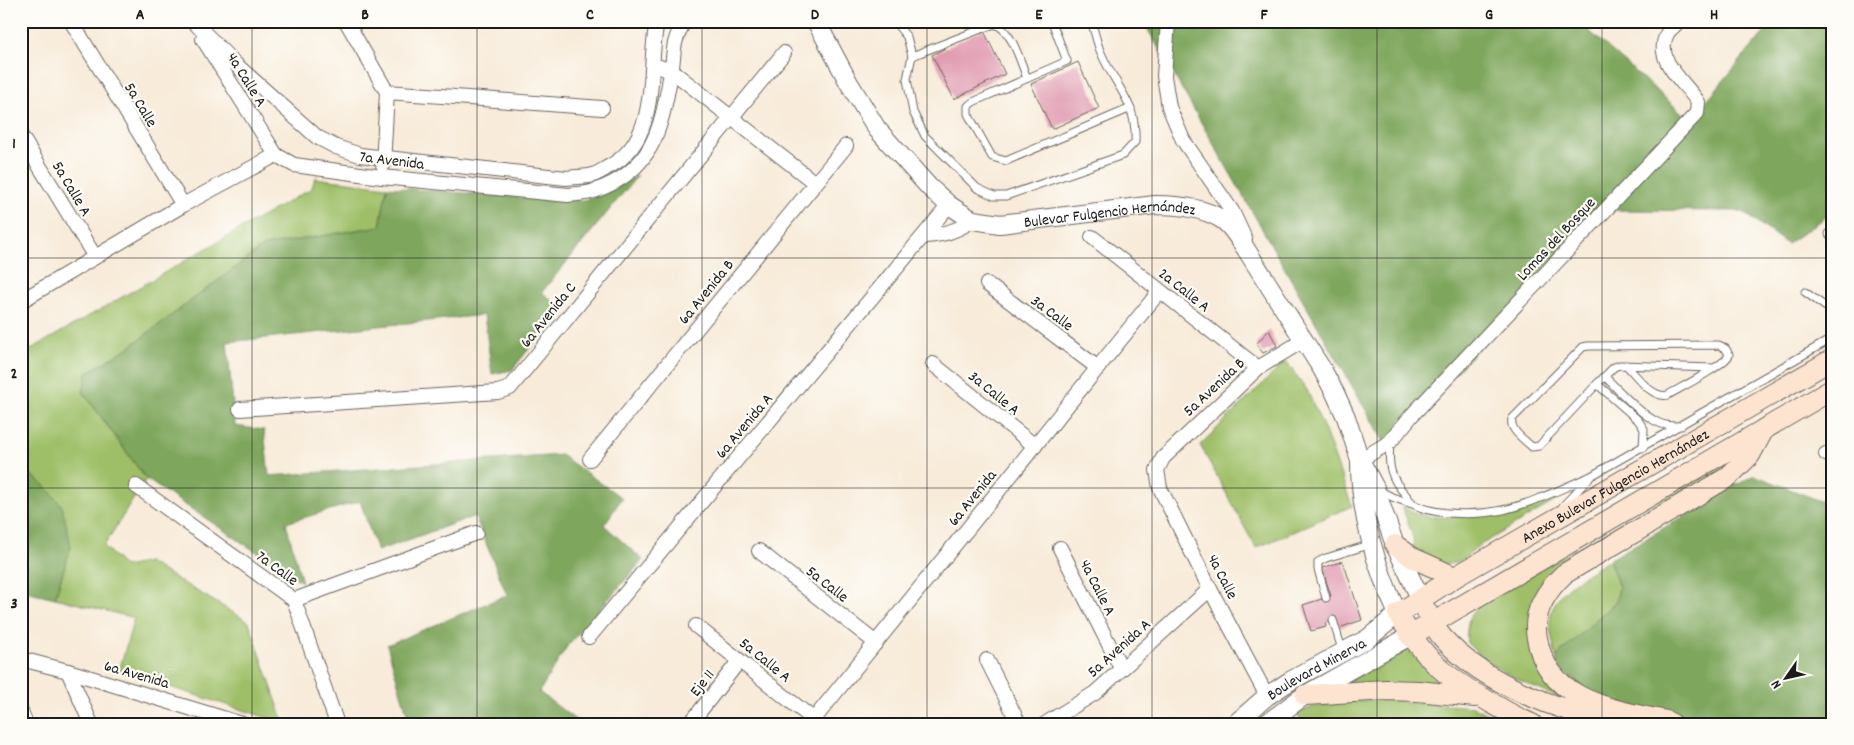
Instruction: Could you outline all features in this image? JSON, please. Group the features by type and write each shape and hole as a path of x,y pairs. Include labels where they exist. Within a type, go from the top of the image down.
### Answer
{"main road":[{"name":"Anexo Bulevar Fulgencio Hernández","path":"1398,614 1455,576 1833,359"},
{"name":"Anexo Bulevar Fulgencio Hernández","path":"1410,636 1833,389"},
{"path":"1672,724 1615,710 1569,691 1556,680 1542,658 1536,634 1537,617 1542,600 1551,586 1564,574 1728,478 1750,455 1764,429"},
{"path":"1395,545 1428,566 1455,576"},
{"name":"Bulevar Fulgencio Hernández","path":"1420,598 1441,635 1455,650 1479,669 1499,681 1587,717 1621,724"},
{"name":"Bulevar Fulgencio Hernández","path":"1398,614 1410,636 1440,669 1459,685 1519,719 1532,724"},
{"path":"1305,695 1345,691 1394,690 1482,698"}],"street":[{"name":"5a Calle","path":"71,21 183,205"},
{"name":"4a Calle A","path":"192,21 276,155"},
{"name":"7a Avenida","path":"192,21 232,61 318,137 336,147 360,154 566,178 592,176 615,163 631,150 641,135 647,111 652,65 652,41 656,21"},
{"path":"346,21 386,92 382,177"},
{"name":"7a Avenida","path":"276,155 294,165 382,177 568,195 594,191 622,178 642,160 654,142 663,114 672,71 675,41 684,21"},
{"path":"1168,21 1164,76 1169,107 1183,140 1232,211 1263,276"},
{"name":"Lomas del Bosque","path":"1360,460 1390,442 1412,415 1697,112 1698,102 1666,63 1662,48 1666,34 1679,21"},
{"name":"Bulevar Fulgencio Hernández","path":"820,24 849,83 877,129 929,187 949,205 973,220 1000,224 1155,205 1178,205 1221,219 1230,226 1304,340 1335,393 1346,417 1360,460 1375,488 1395,545 1420,598"},
{"name":"6a Avenida C","path":"240,409 498,392 510,388 784,52"},
{"path":"652,65 672,71 815,183"},
{"path":"386,92 602,108"},
{"name":"5a Calle A","path":"21,136 95,257"},
{"name":"6a Avenida B","path":"590,459 846,146"},
{"path":"21,301 183,205 276,155"},
{"path":"499,188 500,171"},
{"name":"6a Avenida A","path":"589,636 949,205"},
{"path":"924,236 939,236 958,230 973,220"},
{"name":"2a Calle A","path":"1092,237 1159,292 1258,368"},
{"name":"3a Calle","path":"987,284 1098,368"},
{"name":"6a Avenida","path":"812,722 1159,292"},
{"name":"5a Avenida B","path":"1157,470 1163,458 1258,368 1304,340"},
{"name":"3a Calle A","path":"933,364 1034,446"},
{"name":"Bulevar Fulgencio Hernández","path":"1360,460 1360,490 1373,544 1388,594 1398,614"},
{"name":"4a Calle","path":"1157,470 1160,488 1210,589 1267,696"},
{"name":"7a Calle","path":"136,486 294,600 337,724"},
{"path":"294,600 476,533"},
{"name":"4a Calle A","path":"1060,548 1121,668"},
{"name":"5a Calle","path":"759,551 876,643"},
{"name":"5a Avenida A","path":"1045,724 1095,693 1210,589"},
{"name":"Boulevard Minerva","path":"1235,724 1267,696 1290,681 1367,639 1398,614"},
{"name":"5a Calle A","path":"696,626 812,722"},
{"name":"Boulevard Minerva","path":"1266,724 1305,695 1410,636"},
{"name":"6a Avenida","path":"21,659 68,671 242,724"},
{"path":"987,660 1019,724"},
{"name":"Eje 11","path":"690,724 739,661"},
{"path":"68,671 91,724"},
{"path":"21,711 26,724"}],"lane":[{"path":"894,21 907,37 912,56 907,79 913,112 925,136 977,188 994,196 1013,194 1123,156 1136,142 1136,124 1132,108 1101,54 1091,21"},
{"path":"1052,22 1067,61 973,102 968,106 968,114 992,157 1006,161 1132,108"},
{"path":"912,56 994,24 1001,26 1007,32 1027,78"},
{"path":"1833,227 1829,234 1833,240"},
{"path":"1805,292 1833,312"},
{"path":"1375,488 1392,497 1415,505 1445,512 1464,514 1503,510 1522,505 1591,476 1833,338"},
{"path":"1626,365 1655,394 1662,396 1668,395 1714,368 1727,360 1729,354 1726,349 1719,345 1588,346 1583,348 1512,419 1510,423 1512,428 1532,447 1536,447 1614,367 1620,365 1626,365 1714,368"},
{"path":"1605,377 1644,414 1657,422 1669,426 1681,426"},
{"path":"1598,384 1641,424 1644,429 1645,438 1643,448"},
{"path":"1390,442 1388,461 1391,475 1402,492 1415,505"},
{"path":"1544,525 1591,476"},
{"path":"1326,598 1318,569 1318,562 1373,544"},
{"path":"1333,620 1343,653"}],"green space":[{"path":"1143,21 1578,21 1690,120 1774,21 1833,21 1833,212 1787,244 1742,211 1607,210 1387,447"},
{"path":"638,175 542,292 561,309 512,370 492,374 484,315 227,342 235,426 264,430 269,476 561,455 622,498 604,525 643,560 568,645 539,692 581,724 410,724 387,645 507,595 475,516 377,551 360,501 286,523 302,582 146,479 83,392 87,373 128,348 264,246 380,226 387,187 553,200 584,200 611,190"},
{"path":"315,178 387,187 380,226 264,246 128,348 87,373 83,392 146,479 104,546 125,567 148,562 249,622 284,723 119,671 134,618 55,598 71,546 46,487 21,466 21,355 312,188"},
{"path":"1286,361 1307,390 1325,431 1352,506 1256,548 1200,445"},
{"path":"1742,453 1735,466 1564,569 1534,639 1577,705 1518,680 1492,664 1467,643 1468,623 1477,606"},
{"path":"21,466 46,487 62,506 71,546 55,598 21,590"},
{"path":"1754,475 1833,506 1833,724 1689,724 1613,701 1578,686 1557,666 1556,657 1616,601 1619,587 1609,560"},
{"path":"1560,498 1477,547 1464,559 1455,563 1441,565 1414,550 1413,537 1402,506 1416,513 1448,517 1488,514"},
{"path":"1609,560 1619,587 1616,601 1556,657 1550,622 1556,601 1563,592 1580,578"},
{"path":"1406,650 1412,652 1451,688 1336,688"},
{"path":"1375,699 1474,707 1505,724 1305,724 1296,714 1312,707"}],"building":[{"path":"983,29 1005,74 954,99 932,55"},
{"path":"1078,62 1099,108 1052,129 1031,84"},
{"path":"1269,330 1277,346 1263,353 1256,344"},
{"path":"1343,561 1362,620 1339,628 1336,619 1325,623 1326,627 1311,631 1303,605 1331,596 1322,568"}]}
